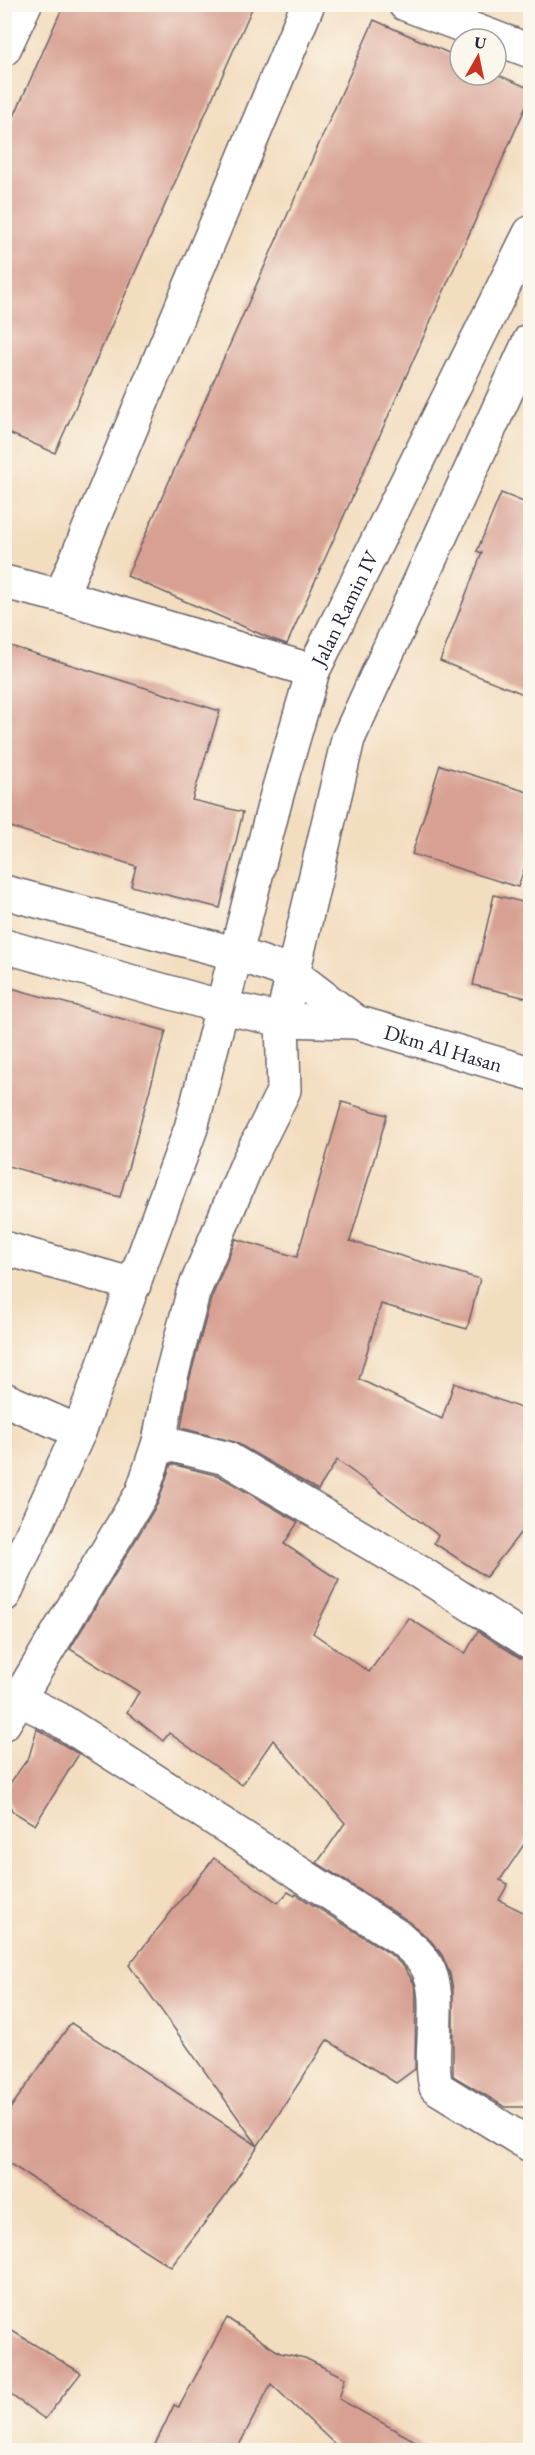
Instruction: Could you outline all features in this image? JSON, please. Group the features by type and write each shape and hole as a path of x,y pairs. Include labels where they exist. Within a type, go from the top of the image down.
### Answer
{"street":[{"path":"4,50 25,4"},
{"path":"61,596 308,4"},
{"path":"405,4 531,51"},
{"name":"Jalan Ramin IV","path":"4,1595 79,1432 191,1128 276,798 313,671 531,233"},
{"path":"531,340 348,739 282,1020 284,1090 247,1164 193,1293 171,1377 159,1442 142,1493 11,1712 57,1718 400,1938 418,1954 428,1968 434,1991 432,2073 436,2087 531,2145"},
{"path":"4,582 61,596 313,671"},
{"path":"4,892 237,954 292,973 356,1022"},
{"path":"4,946 222,1006 282,1020 356,1022"},
{"name":"Dkm Al Hasan","path":"356,1022 531,1073"},
{"path":"4,1248 134,1286"},
{"path":"4,1399 79,1432"},
{"path":"159,1442 226,1458 421,1573 531,1642"}],"building":[{"path":"64,4 254,4 55,453 4,431 4,139"},
{"path":"374,20 448,53 448,87 508,87 508,79 531,89 531,95 287,644 127,576"},
{"path":"501,493 531,505 531,697 440,661 482,553 477,551"},
{"path":"4,644 220,711 192,800 243,812 220,908 131,886 136,866 4,825"},
{"path":"440,765 531,793 531,849 518,887 412,854"},
{"path":"494,895 531,904 531,999 473,985"},
{"path":"4,986 166,1031 120,1197 4,1165"},
{"path":"342,1102 387,1115 350,1241 480,1279 467,1329 381,1304 359,1379 442,1419 454,1383 531,1412 531,1519 486,1577 434,1543 438,1535 337,1460 318,1490 235,1442 181,1428 189,1381 211,1299 236,1239 297,1257"},
{"path":"171,1464 219,1476 298,1522 284,1544 339,1580 313,1633 369,1672 409,1618 465,1654 478,1631 520,1658 531,1661 531,1834 500,1880 508,1884 499,1900 531,1916 531,2107 505,2107 453,2076 453,1990 450,1974 442,1955 431,1941 410,1922 317,1863 345,1823 273,1740 242,1785 169,1733 163,1741 127,1712 139,1692 70,1649 158,1503"},
{"path":"37,1729 79,1754 35,1825 12,1811 5,1790 29,1757"},
{"path":"214,1858 278,1903 288,1892 295,1896 296,1894 389,1953 404,1967 414,1983 416,1994 415,2069 396,2083 327,2040 258,2146 129,1965"},
{"path":"71,2023 258,2146 225,2196 171,2267 4,2160 4,2117"},
{"path":"227,2318 280,2353 305,2358 345,2378 339,2399 433,2451 342,2451 271,2384 236,2451 152,2451 174,2405 179,2407"},
{"path":"4,2326 81,2373 45,2419 4,2390"}]}
